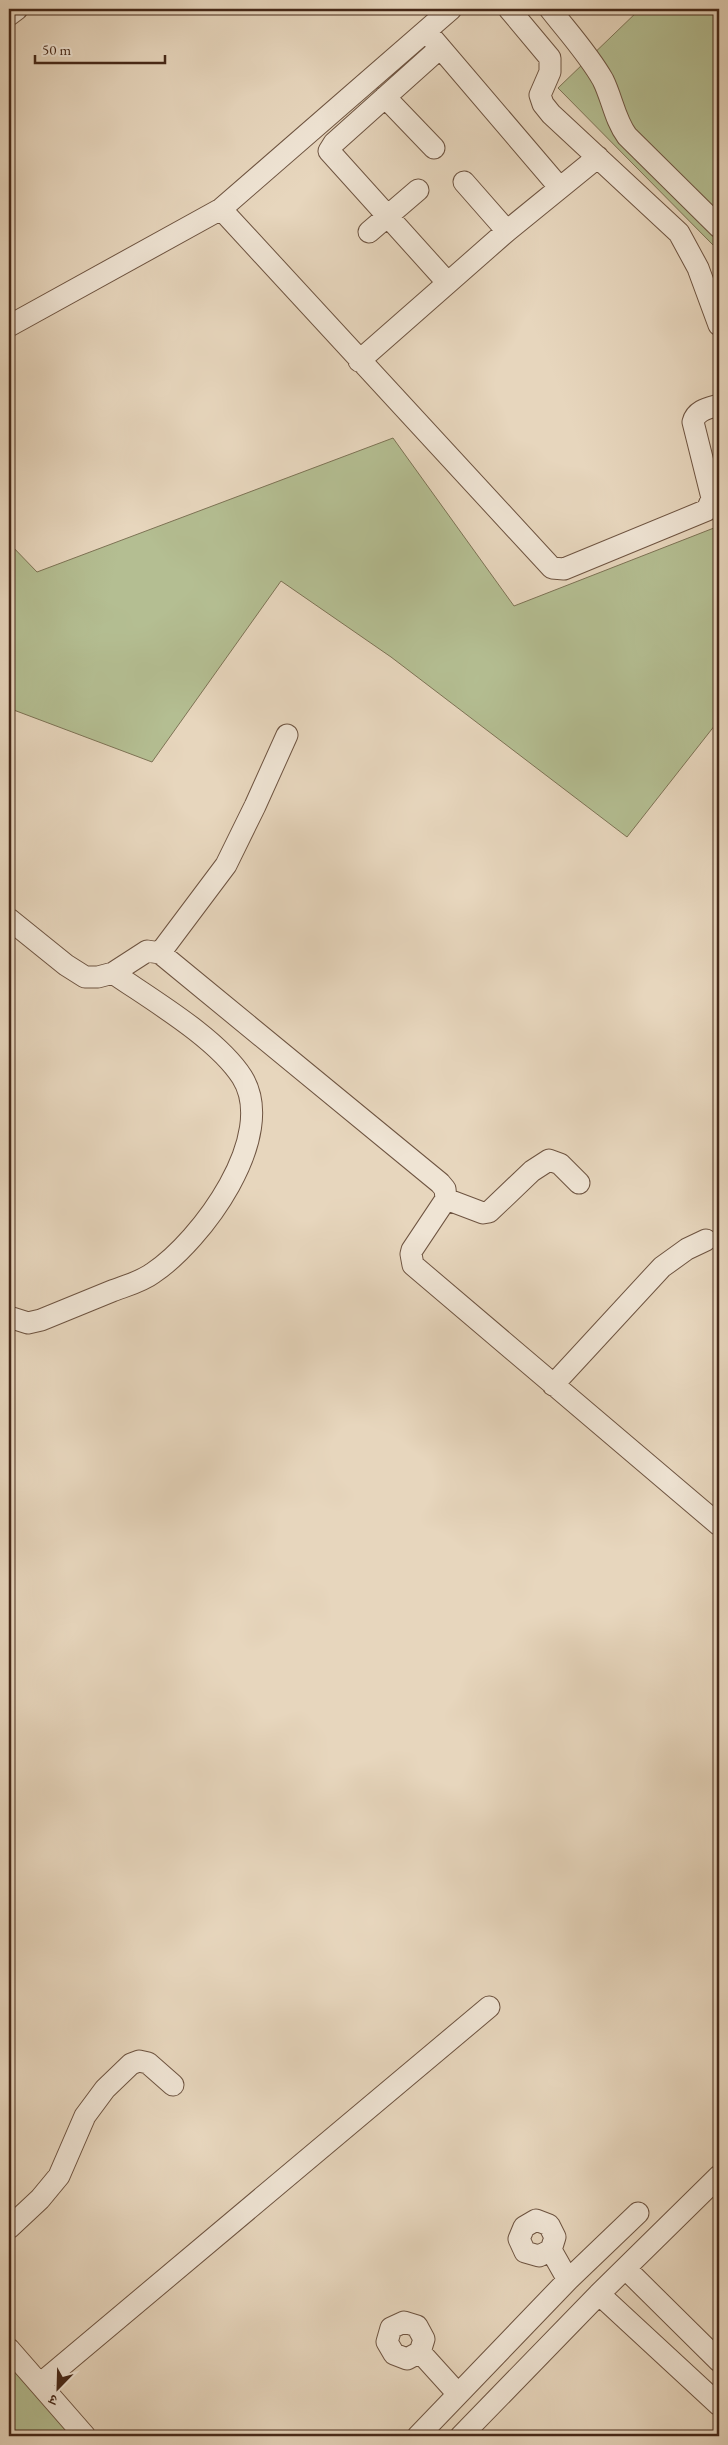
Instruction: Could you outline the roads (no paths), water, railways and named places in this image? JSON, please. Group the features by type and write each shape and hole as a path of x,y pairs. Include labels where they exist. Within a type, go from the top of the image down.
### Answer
{"street":[{"path":"9,15 17,9"},
{"path":"9,326 221,209 451,9"},
{"path":"509,9 550,58 550,72 540,95 543,104 679,233 698,268 719,325"},
{"path":"550,9 600,76 614,106 619,125 627,136 719,227"},
{"path":"426,32 560,188"},
{"path":"440,48 334,143 329,151 448,282"},
{"path":"385,97 434,148"},
{"path":"359,361 507,230 598,157"},
{"path":"464,182 507,230"},
{"path":"369,232 418,190"},
{"path":"221,209 546,564 556,569 564,569 707,510 712,498 693,422 697,414 719,404"},
{"path":"160,953 226,865 287,735"},
{"path":"9,919 78,973 92,978 113,973 147,951 160,953 440,1183 445,1189 446,1199 412,1250 413,1265 719,1525"},
{"path":"9,1317 28,1323 41,1320 153,1274 209,1219 237,1174 251,1118 252,1103 243,1078 216,1046 113,973"},
{"path":"446,1199 483,1213 489,1212 532,1171 549,1160 560,1164 579,1183"},
{"path":"553,1385 662,1267 686,1249 706,1240"},
{"path":"40,2384 489,2007"},
{"path":"9,2228 40,2199 59,2176 85,2116 104,2089 130,2064 139,2061 148,2063 173,2085"},
{"path":"461,2436 599,2294 719,2176"},
{"path":"418,2436 568,2280 638,2213"},
{"path":"551,2250 568,2280"},
{"path":"626,2269 719,2361"},
{"path":"599,2294 719,2405"},
{"path":"9,2349 85,2436"},
{"path":"420,2352 458,2394"}]}
